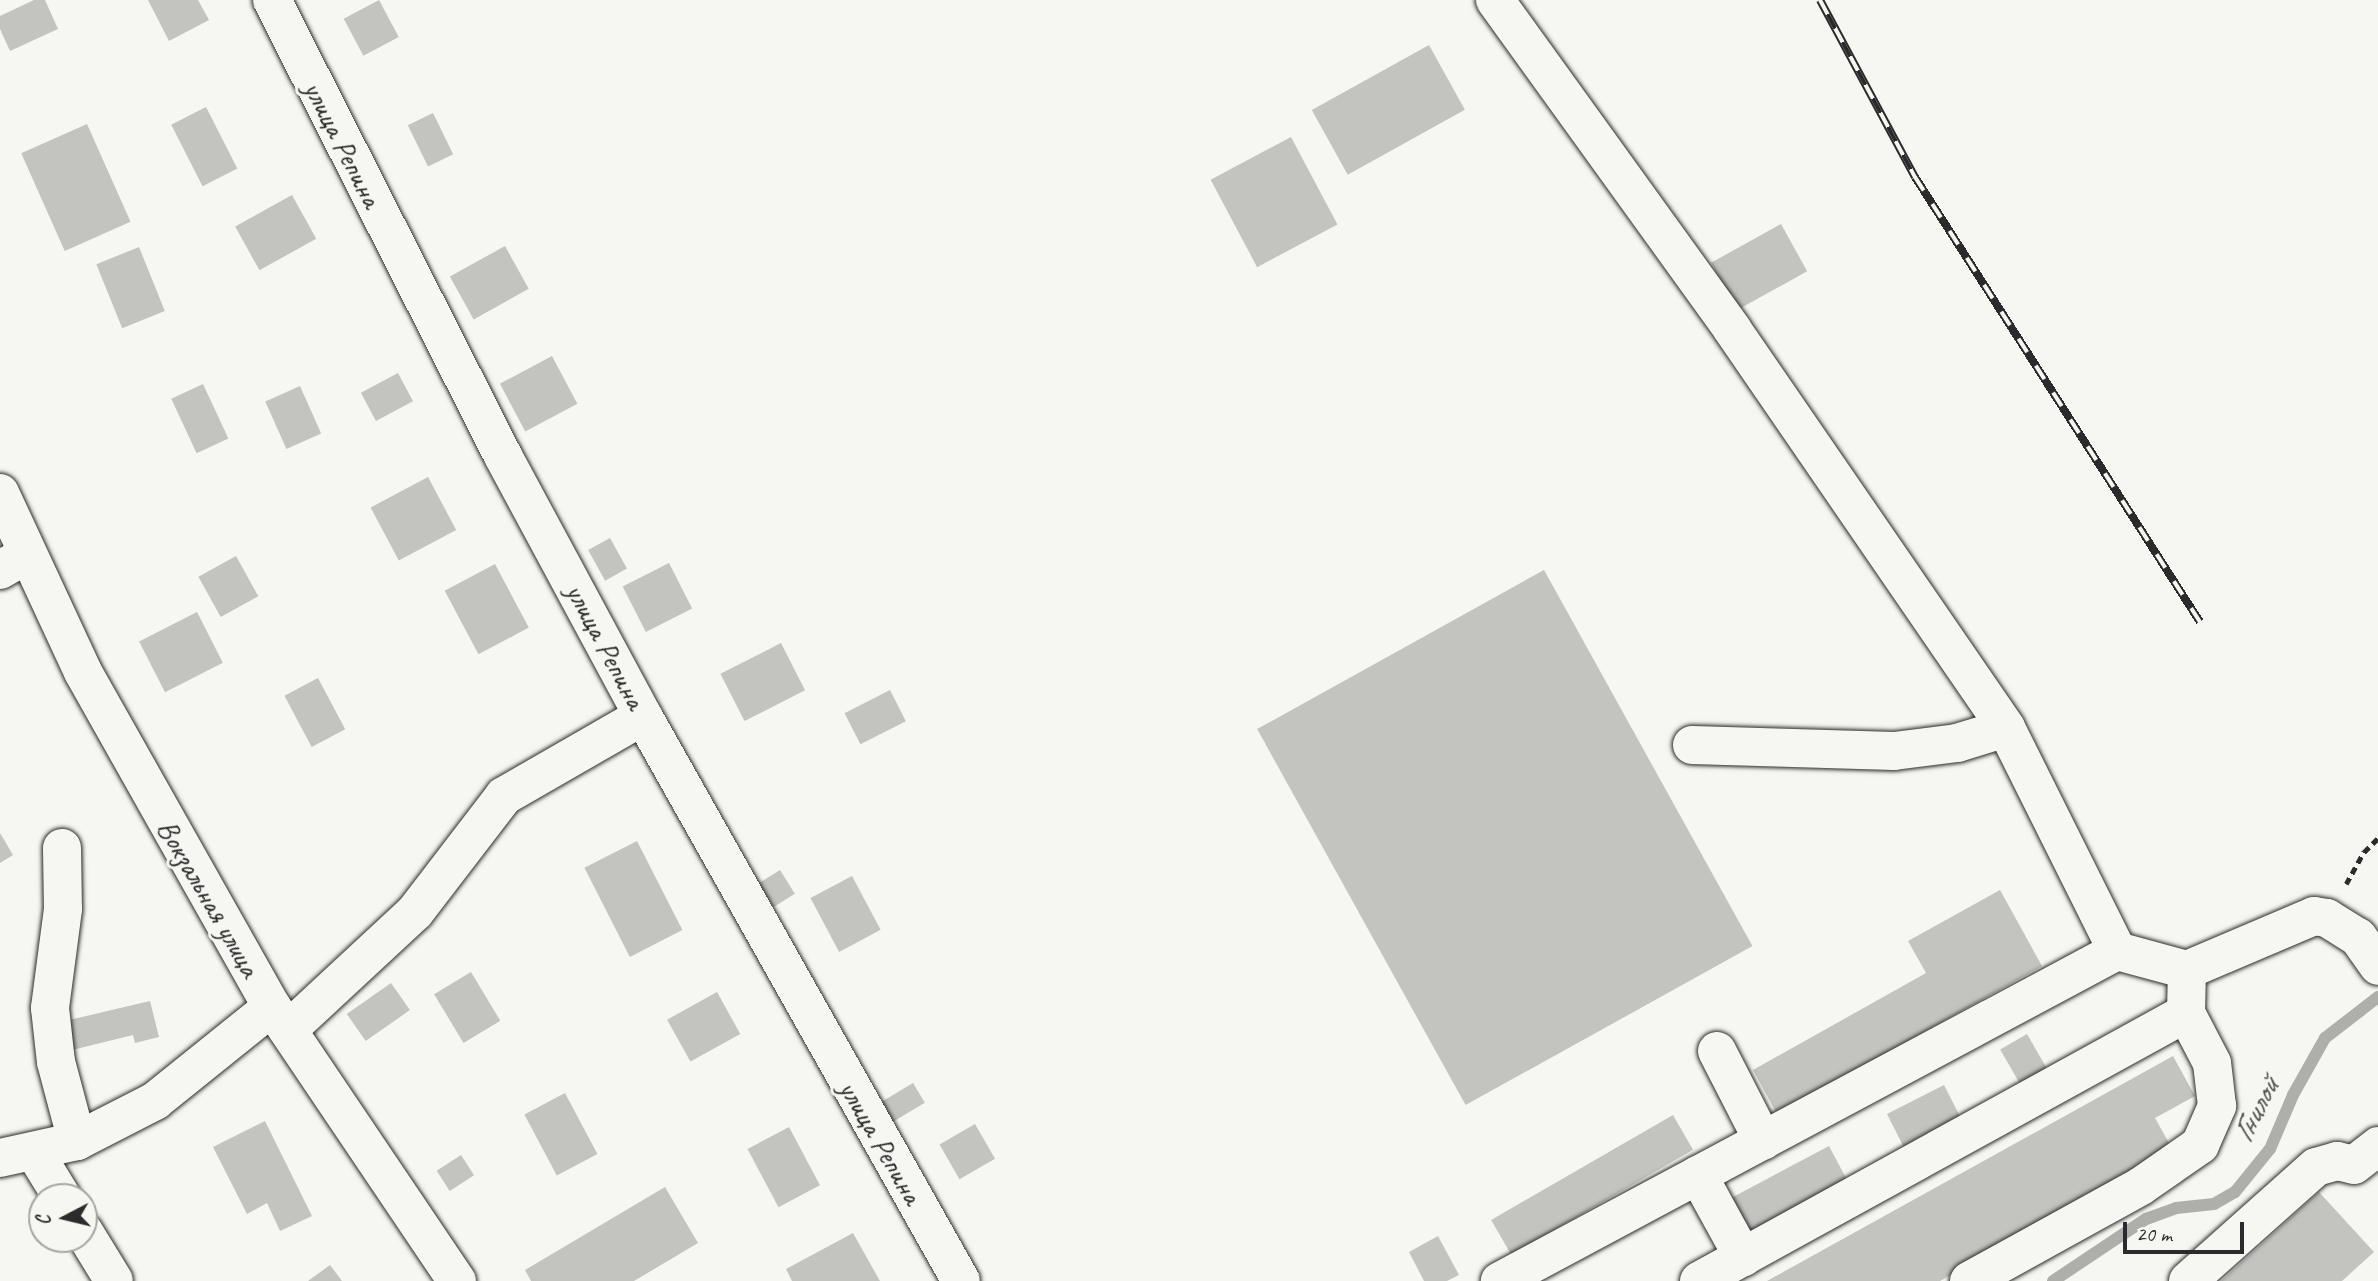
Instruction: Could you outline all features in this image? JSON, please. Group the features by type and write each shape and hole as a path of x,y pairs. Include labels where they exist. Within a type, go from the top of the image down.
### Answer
{"street":[{"name":"улица Репина","path":"272,0 497,444 643,716 961,1281"},
{"path":"1495,0 1732,329 2006,728 2117,951"},
{"name":"Вокзальная улица","path":"0,493 13,563 280,1018 457,1281"},
{"path":"18,1156 78,1141 155,1101 280,1018 415,912 503,796 643,716"},
{"path":"1692,745 1894,751 1956,743 2006,728"},
{"path":"62,848 62,909 50,1008 56,1062 78,1141"},
{"path":"1500,1281 2117,951 2187,970 2301,918 2327,918 2358,937 2378,966"},
{"path":"1969,1281 2141,1186 2200,1145 2217,1106 2212,1063 2186,1013 2187,970"},
{"path":"1699,1281 2186,1013"},
{"path":"1717,1051 1763,1142"},
{"path":"2188,1281 2316,1167 2337,1161 2354,1165 2378,1146"},
{"path":"18,1156 47,1183"},
{"path":"1698,1175 1743,1257"},
{"path":"97,1253 114,1281"}],"path":[{"path":"2327,918 2364,852 2378,838"}],"building":[{"path":"34,0 45,0 58,29 10,51 0,29 0,16"},
{"path":"148,0 198,0 209,20 169,41"},
{"path":"379,0 399,37 363,56 344,19"},
{"path":"1429,45 1465,110 1348,175 1312,110"},
{"path":"206,107 237,168 203,186 171,125"},
{"path":"433,113 453,154 428,167 408,125"},
{"path":"87,124 131,222 65,251 21,153"},
{"path":"1291,137 1337,224 1257,267 1211,180"},
{"path":"292,195 316,239 259,270 235,227"},
{"path":"1781,224 1807,271 1737,310 1711,263"},
{"path":"505,246 529,289 474,319 450,277"},
{"path":"139,247 165,311 122,328 96,264"},
{"path":"552,356 577,404 525,431 500,384"},
{"path":"398,373 413,401 376,421 361,393"},
{"path":"203,384 228,438 197,453 171,399"},
{"path":"300,386 321,434 286,449 265,401"},
{"path":"428,477 456,530 399,560 371,508"},
{"path":"610,538 627,569 605,581 588,550"},
{"path":"236,556 258,596 221,617 198,577"},
{"path":"669,563 692,608 646,632 623,587"},
{"path":"495,564 529,628 478,654 445,591"},
{"path":"1544,570 1752,946 1466,1105 1257,729"},
{"path":"197,612 223,663 165,692 139,642"},
{"path":"781,643 805,690 744,721 720,674"},
{"path":"318,678 345,729 312,747 284,696"},
{"path":"890,690 906,721 860,744 845,713"},
{"path":"0,833 13,855 0,863"},
{"path":"637,841 682,930 630,957 584,868"},
{"path":"780,870 795,894 774,907 759,883"},
{"path":"852,876 881,930 839,952 811,898"},
{"path":"2000,890 2042,966 1777,1114 1753,1070 1926,973 1908,941"},
{"path":"471,972 500,1021 463,1043 434,994"},
{"path":"391,983 410,1010 366,1041 347,1014"},
{"path":"717,992 740,1034 690,1062 667,1020"},
{"path":"150,1001 159,1037 135,1043 133,1035 72,1050 65,1021"},
{"path":"2027,1034 2048,1071 2022,1087 2000,1050"},
{"path":"2173,1056 2195,1096 2155,1118 2174,1152 1940,1281 1767,1281"},
{"path":"913,1083 925,1103 891,1123 879,1104"},
{"path":"1944,1085 1963,1122 1906,1151 1887,1114"},
{"path":"565,1093 597,1154 557,1176 524,1115"},
{"path":"1673,1115 1693,1150 1511,1255 1491,1220"},
{"path":"265,1121 312,1216 280,1231 267,1203 247,1214 213,1147"},
{"path":"975,1124 995,1159 959,1179 939,1144"},
{"path":"789,1127 820,1185 778,1207 748,1149"},
{"path":"1829,1146 1849,1184 1748,1238 1727,1200"},
{"path":"461,1155 474,1175 450,1191 437,1171"},
{"path":"665,1187 698,1243 634,1281 531,1281 525,1270"},
{"path":"2319,1192 2374,1252 2342,1281 2221,1281"},
{"path":"853,1233 880,1281 792,1281 786,1269"},
{"path":"1438,1236 1459,1275 1447,1281 1424,1281 1409,1252"},
{"path":"330,1265 342,1281 308,1281"}],"waterway":[{"name":"Гнилой","path":"2053,1281 2146,1219 2176,1208 2214,1204 2235,1192 2270,1149 2293,1095 2325,1038 2378,997"}],"railway":[{"path":"1820,0 1915,177 2200,622"}]}
